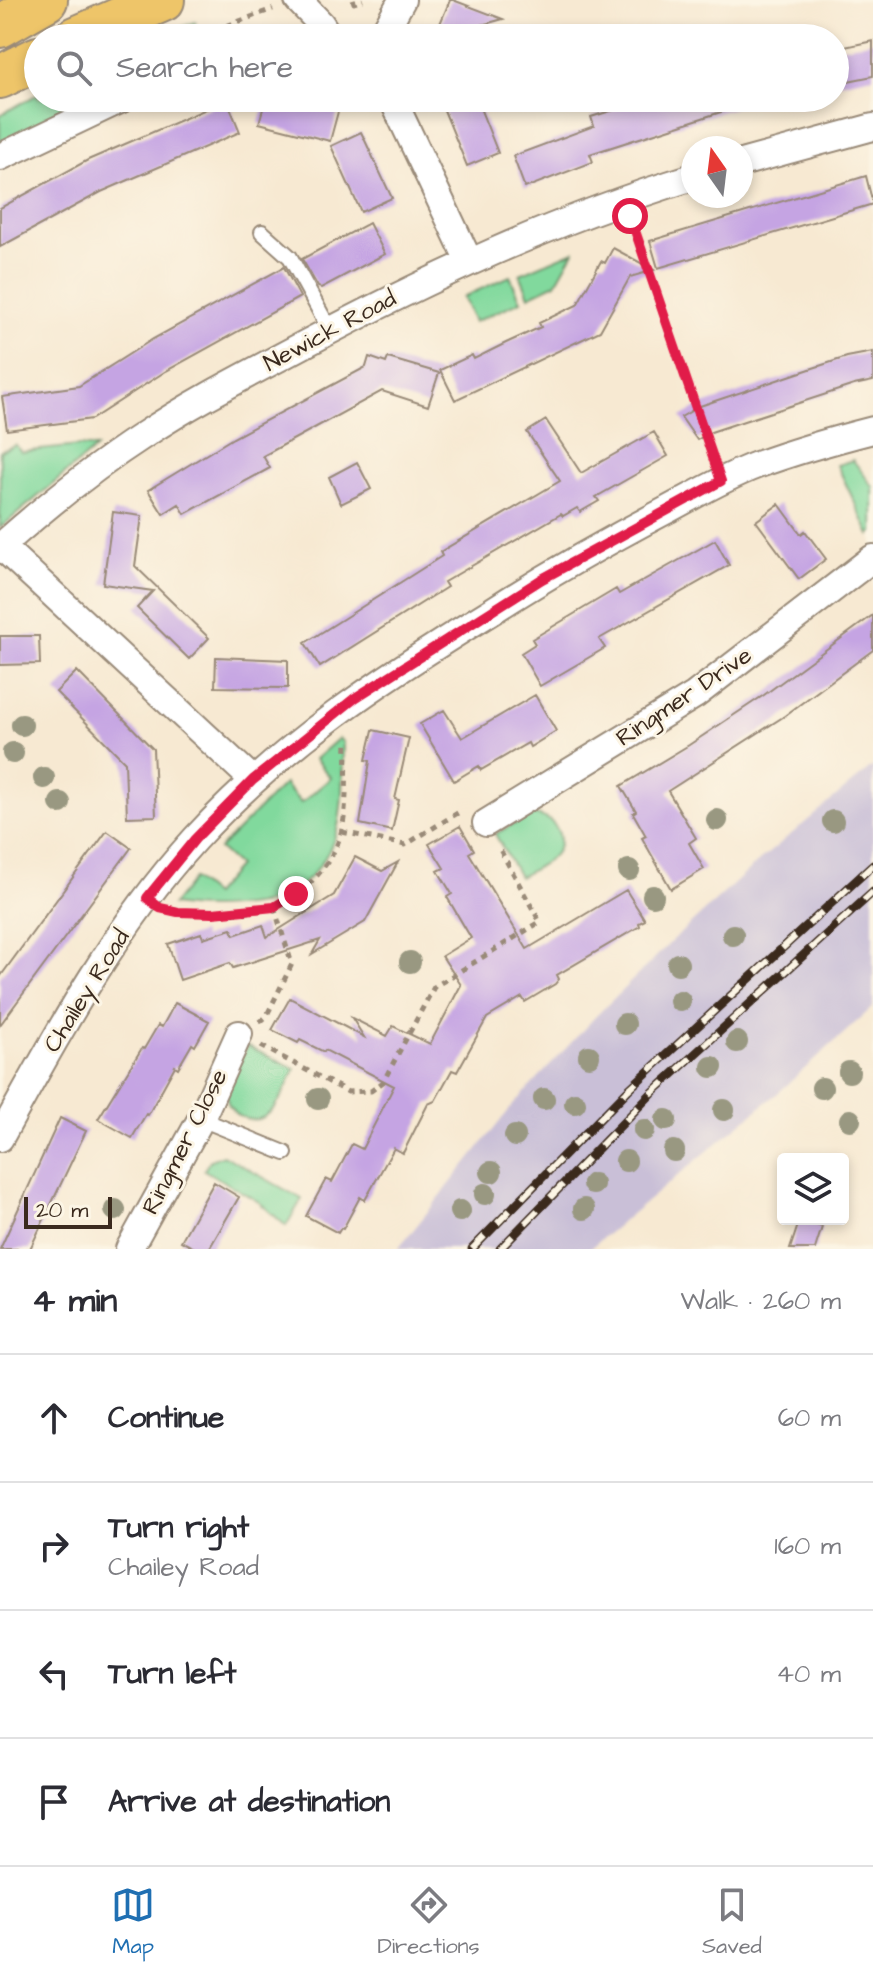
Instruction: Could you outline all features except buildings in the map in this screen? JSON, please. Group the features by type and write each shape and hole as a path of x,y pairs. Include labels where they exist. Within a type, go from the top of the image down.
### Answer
{"main road":[{"path":"0,26 46,0"},
{"path":"108,24 163,0"},
{"path":"0,77 24,65"}],"street":[{"path":"389,24 402,0"},
{"path":"292,3 324,21"},
{"path":"0,157 95,112"},
{"path":"399,112 469,261"},
{"path":"753,160 873,127"},
{"name":"Newick Road","path":"253,780 0,546 83,477 145,434 330,330 524,237 681,181"},
{"name":"Chailey Road","path":"0,1138 85,990 147,898 195,839 253,780 337,711 427,650 542,579 721,481 806,448 873,430"},
{"name":"Ringmer Drive","path":"486,823 695,695 873,558"},
{"name":"Ringmer Close","path":"129,1249 201,1119 239,1034"}],"lane":[{"path":"262,232 290,257 330,330"},
{"path":"201,1119 285,1153"}],"path":[{"path":"353,0 354,3 363,0"},
{"path":"233,24 292,3"},
{"path":"624,199 721,481"},
{"path":"147,898 160,908 213,913 274,907 296,894 331,857 342,832 347,740"},
{"path":"274,907 292,964 266,1017 239,1034 348,1092 371,1091 383,1082 434,987 540,922 486,823 471,805 405,845 342,832"}],"shaded area":[{"path":"873,766 873,1007 779,1092 589,1249 398,1249 514,1104 595,1017 759,861"}],"green space":[{"path":"24,102 24,112 65,112 0,143 0,115"},
{"path":"574,251 556,283 529,296 520,274"},
{"path":"510,276 521,301 474,322 463,297"},
{"path":"16,445 21,452 79,446 96,448 0,528 0,451"},
{"path":"853,460 873,487 873,532 870,535 837,465"},
{"path":"339,738 343,743 339,820 329,850 309,878 283,897 259,904 213,908 172,905 193,879 213,895 238,866 219,849 284,784 301,803 331,778 315,759"},
{"path":"530,815 538,815 552,822 560,842 552,857 519,877 495,834"},
{"path":"247,1046 295,1069 274,1108 258,1119 236,1114 228,1104 226,1091"},
{"path":"223,1155 302,1199 286,1226 259,1202 204,1170 210,1160"}],"railway":[{"path":"472,1249 628,1090 873,865"},
{"path":"500,1249 652,1093 873,892"}],"route":[{"path":"296,894 274,907 213,913 160,908 147,898 195,839 253,780 355,698 542,579 721,481 630,216"}]}
